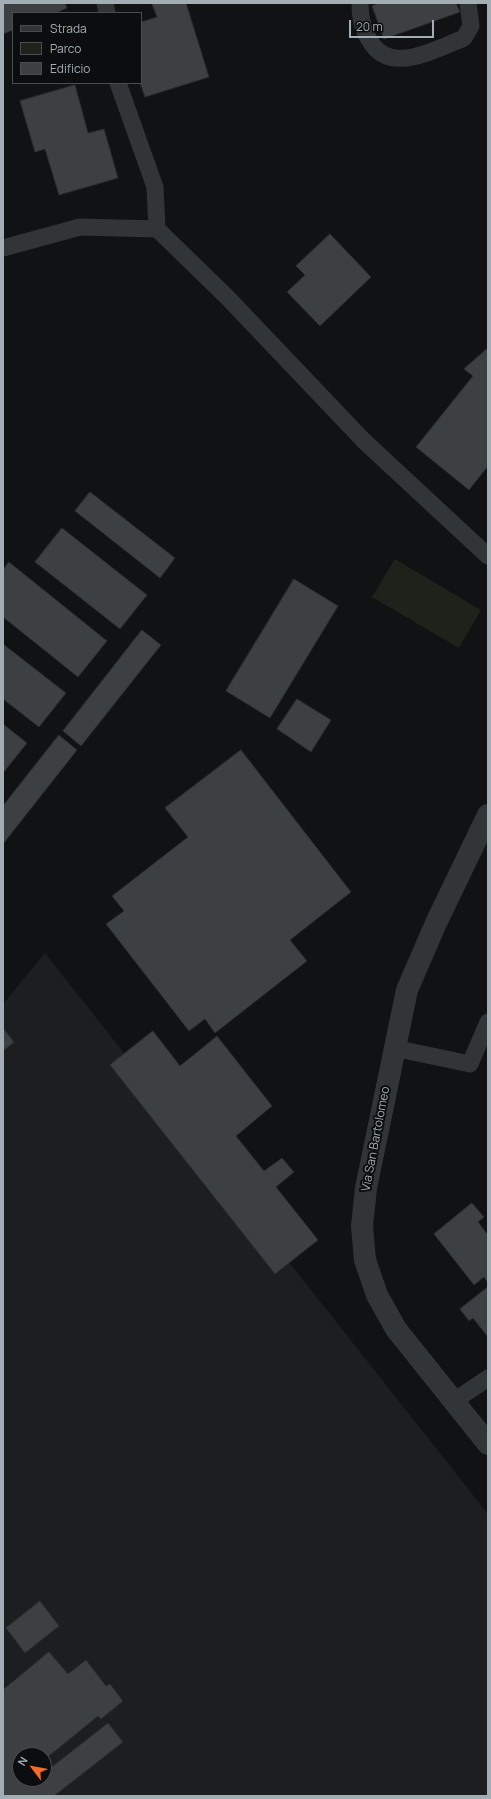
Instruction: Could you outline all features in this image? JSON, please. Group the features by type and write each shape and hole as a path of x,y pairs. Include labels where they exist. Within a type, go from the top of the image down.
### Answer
{"street":[{"name":"Via San Bartolomeo","path":"488,815 436,923 408,990 394,1048 366,1188 362,1226 365,1260 377,1295 396,1329 488,1444"}],"lane":[{"path":"360,3 365,34 375,50 386,56 407,59 464,38 471,26 468,3"},
{"path":"118,84 155,187 157,229 226,297 364,440 488,556"},
{"path":"3,248 80,227 157,229"},
{"path":"394,1048 470,1064 488,1022"},
{"path":"454,1402 488,1378"}],"shaded area":[{"path":"45,953 488,1514 488,1796 3,1796 3,1004"}],"green space":[{"path":"395,559 481,610 459,648 372,597"}],"building":[{"path":"3,3 65,3 67,8 58,12 12,12 12,30 3,34"},
{"path":"186,3 209,77 145,97 140,84 142,84 142,22 157,17 152,4"},
{"path":"379,3 456,3 460,12 384,39 372,6"},
{"path":"75,85 88,133 104,129 118,178 59,195 45,149 35,152 20,101"},
{"path":"330,234 371,277 320,326 287,292 305,275 296,266"},
{"path":"488,348 488,466 469,490 416,447 473,376 464,369"},
{"path":"90,492 175,558 160,578 75,511"},
{"path":"62,528 147,595 120,629 35,562"},
{"path":"9,562 107,641 78,677 3,617 3,570"},
{"path":"294,579 338,606 270,718 226,691"},
{"path":"142,630 161,645 81,746 63,731"},
{"path":"3,644 66,693 39,727 3,699"},
{"path":"297,699 331,720 311,752 277,729"},
{"path":"3,724 27,743 3,773"},
{"path":"59,735 77,750 3,844 3,806"},
{"path":"241,750 351,892 290,940 307,961 215,1033 205,1019 189,1031 106,924 124,911 112,896 188,837 165,808"},
{"path":"3,1028 14,1042 3,1051"},
{"path":"153,1031 180,1066 217,1036 272,1106 236,1136 264,1171 282,1158 294,1172 276,1187 318,1240 275,1274 110,1065"},
{"path":"472,1203 484,1217 478,1222 488,1235 488,1283 484,1277 474,1285 434,1234"},
{"path":"488,1287 488,1337 473,1318 469,1321 460,1309"},
{"path":"40,1601 59,1626 25,1653 6,1628"},
{"path":"49,1652 68,1674 86,1660 106,1686 110,1684 123,1701 101,1719 98,1716 52,1753 52,1747 12,1747 12,1787 52,1787 52,1767 108,1723 123,1742 54,1796 3,1796 3,1690"}]}
